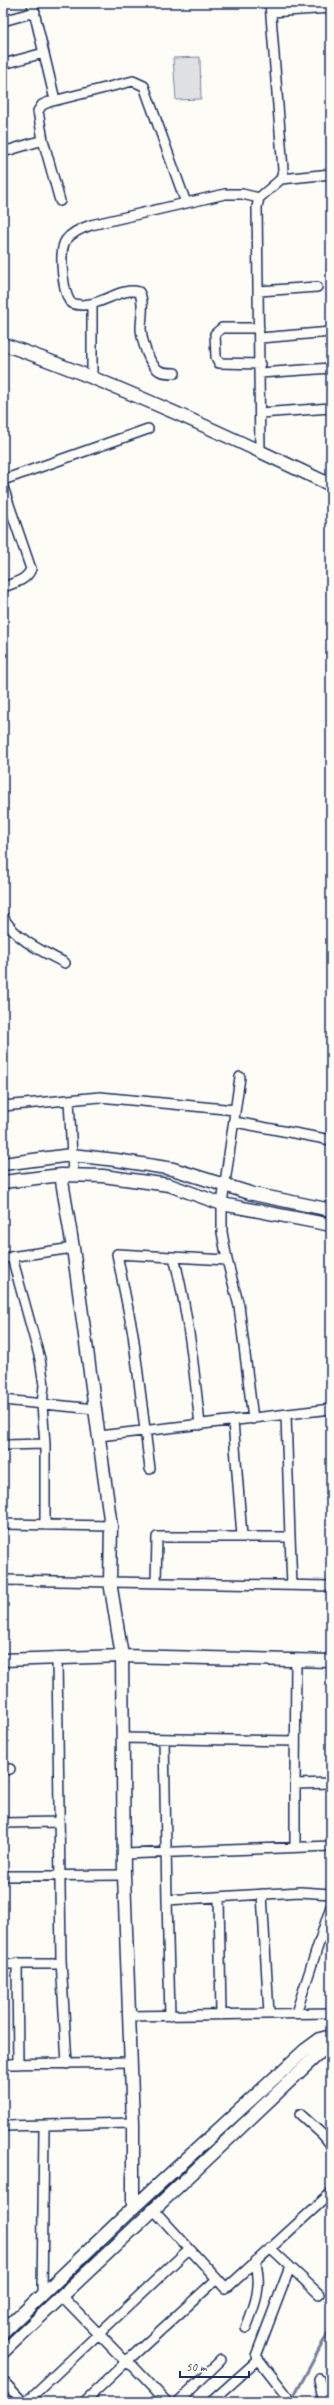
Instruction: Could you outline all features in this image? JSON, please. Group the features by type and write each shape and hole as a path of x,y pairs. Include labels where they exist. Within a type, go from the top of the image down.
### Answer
{"street":[{"path":"32,3 55,100"},
{"path":"281,179 282,160 270,8 331,8"},
{"path":"3,21 35,12"},
{"path":"3,64 44,53"},
{"path":"60,202 43,140 38,111 42,105 55,100 133,81 141,82 147,93 186,203"},
{"path":"3,152 43,140"},
{"path":"260,451 259,198 281,179 331,174"},
{"path":"175,373 162,373 157,371 146,353 141,331 142,301 139,292 125,292 92,304 76,305 71,303 66,297 62,248 66,240 72,234 91,225 225,194 242,194 259,198"},
{"path":"259,291 317,287"},
{"path":"92,304 92,377"},
{"path":"259,328 218,330 215,334 217,361 223,365 260,368 331,368"},
{"path":"260,338 331,332"},
{"path":"3,344 92,377 260,451 331,485"},
{"path":"260,413 331,408"},
{"path":"3,480 148,429"},
{"path":"3,487 30,569 28,576 23,580 3,587"},
{"path":"3,916 8,926 22,939 65,963"},
{"path":"240,1077 235,1122 224,1186 222,1204 222,1232 227,1260 239,1306 253,1419"},
{"path":"3,1106 100,1097 236,1110"},
{"path":"70,1100 73,1175"},
{"path":"235,1122 331,1140"},
{"path":"3,1164 71,1155 174,1169 224,1186 331,1210"},
{"path":"61,1175 74,1248 111,1526 110,1582 122,1656 124,1875 133,2123 133,2208"},
{"path":"3,1182 61,1175 102,1176 169,1185 222,1204 331,1225"},
{"path":"45,1525 45,1444 42,1404 44,1385 40,1359 8,1257 74,1248"},
{"path":"150,1469 133,1334 117,1254 227,1260"},
{"path":"174,1257 184,1298 192,1350 200,1425"},
{"path":"3,1400 95,1409"},
{"path":"99,1436 331,1409"},
{"path":"286,1415 292,1586"},
{"path":"233,1421 242,1536"},
{"path":"3,1445 45,1444"},
{"path":"3,1524 111,1526"},
{"path":"156,1583 157,1537 290,1537"},
{"path":"3,1580 331,1586"},
{"path":"3,1660 122,1656 331,1661"},
{"path":"57,1658 61,1964 67,2064"},
{"path":"295,1846 296,1660"},
{"path":"123,1738 295,1741"},
{"path":"164,1739 170,2016"},
{"path":"295,1784 331,1783"},
{"path":"3,1823 58,1822"},
{"path":"124,1854 295,1846 331,1846"},
{"path":"3,1876 59,1877 124,1875"},
{"path":"167,1900 300,1892 331,1894"},
{"path":"262,1894 269,2014"},
{"path":"219,1897 220,2015"},
{"path":"296,2014 331,1906"},
{"path":"17,1963 18,2064"},
{"path":"3,1964 61,1964"},
{"path":"128,2016 331,2013"},
{"path":"3,2332 133,2208 305,2050 320,2039 331,2036"},
{"path":"3,2352 331,2042"},
{"path":"3,2064 130,2062"},
{"path":"300,2114 323,2135 331,2145"},
{"path":"3,2126 44,2127 133,2123"},
{"path":"42,2295 44,2127"},
{"path":"153,2209 225,2288 230,2286 255,2261 331,2193"},
{"path":"270,2248 319,2294"},
{"path":"3,2381 24,2402 189,2249"},
{"path":"246,2328 256,2302 259,2282 260,2273 255,2261"},
{"path":"282,2402 286,2397 285,2393 258,2360 257,2351 290,2267"},
{"path":"84,2402 217,2280"},
{"path":"62,2296 167,2402"},
{"path":"178,2402 221,2360"},
{"path":"211,2402 258,2360"},
{"path":"319,2379 324,2402"}],"shaded area":[{"path":"200,57 201,99 176,100 173,58"}],"waterway":[{"path":"291,2402 329,2331 331,2320"}]}
